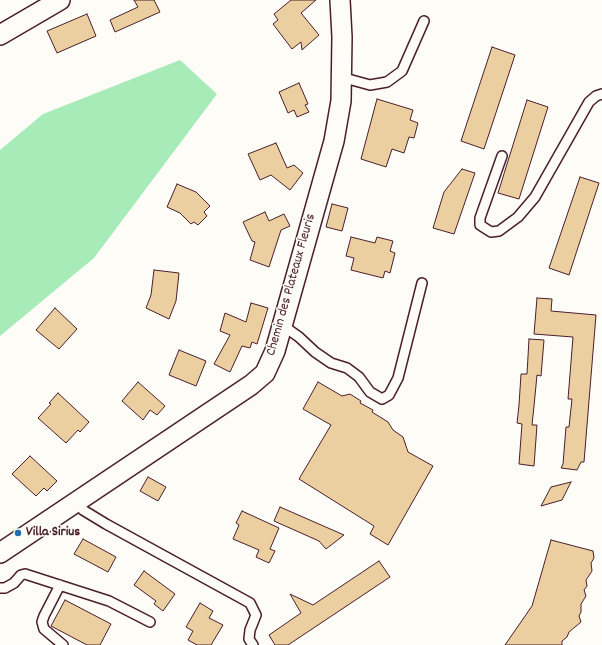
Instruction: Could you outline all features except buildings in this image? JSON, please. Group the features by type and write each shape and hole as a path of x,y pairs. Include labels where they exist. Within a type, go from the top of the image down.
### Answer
{"street":[{"path":"0,35 60,0"},
{"name":"Chemin des Plateaux Fleuris","path":"0,553 251,385 265,373 275,351 334,141 341,101 342,37 340,0"}],"lane":[{"path":"342,77 370,85 388,82 402,71 424,21"},
{"path":"502,156 480,218 480,225 491,232 499,231 518,217 535,197 589,102 596,96 602,94"},
{"path":"282,325 331,363 347,368 359,377 370,392 382,399 389,395 398,378 422,283"},
{"path":"78,501 83,510 106,524 250,603 256,615 249,639 253,645"},
{"path":"0,588 5,588 14,583 21,575 25,574 109,601 150,622"},
{"path":"60,585 42,622 44,629 63,645"}],"green space":[{"path":"180,60 217,94 94,258 0,336 0,150 43,114"}],"place":[{"name":"Villa Sirius","path":"18,533"}]}
